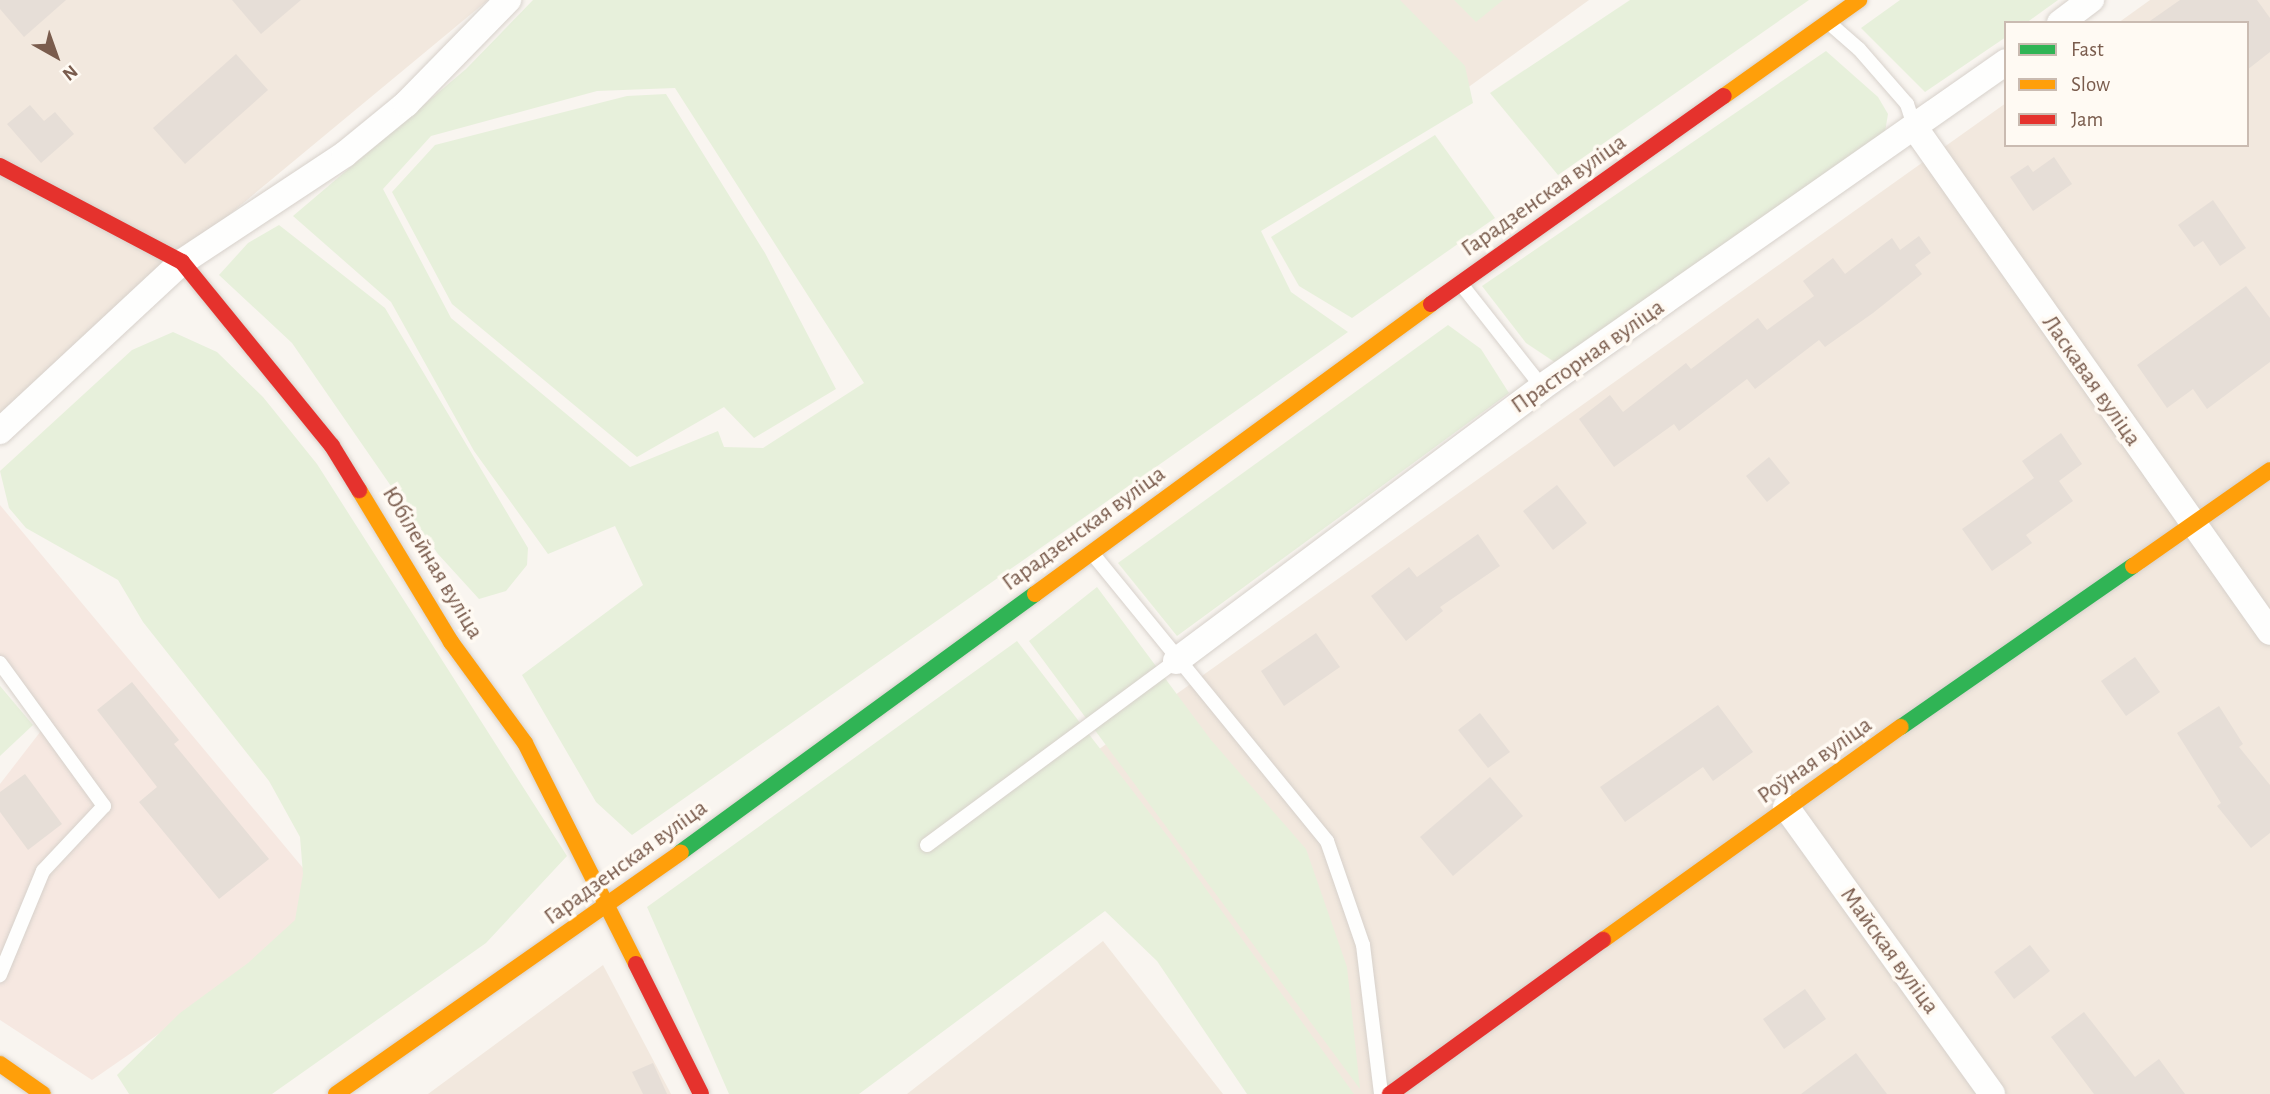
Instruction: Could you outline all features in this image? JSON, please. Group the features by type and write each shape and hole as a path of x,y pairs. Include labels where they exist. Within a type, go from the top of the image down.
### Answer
{"street":[{"path":"0,431 182,262 345,154 406,104 508,0"},
{"name":"Гарадзенская вуліца","path":"335,1094 609,905 1460,283 1859,0"},
{"path":"2063,21 2091,0"},
{"name":"Прасторная вуліца","path":"1176,661 1542,387 2004,63"},
{"name":"Ласкавая вуліца","path":"1915,128 2192,527 2270,632"},
{"name":"Юбілейная вуліца","path":"0,166 182,262 280,379 371,505 451,642 525,743 609,905 701,1094"},
{"name":"Роўная вуліца","path":"1390,1094 1786,807 2192,527 2270,470"},
{"name":"Майская вуліца","path":"1786,807 1992,1094"},
{"path":"0,1064 43,1094"}],"lane":[{"path":"1828,22 1859,49 1907,104 1915,128"},
{"path":"1460,283 1542,387"},
{"path":"1091,552 1176,661 1328,841 1363,945 1381,1094"},
{"path":"927,845 1176,661"},
{"path":"0,663 104,806 43,871 0,975"}],"shaded area":[{"path":"0,0 488,0 183,253 0,421"},
{"path":"1374,0 1589,0 1463,91"},
{"path":"2150,0 2270,0 2270,1094 1333,1094 1088,757 2004,104 2004,147 2249,147 2249,21 2121,21"},
{"path":"0,505 338,910 92,1080 0,1020 0,784 44,727 0,675"},
{"path":"1103,941 1223,1094 907,1094"},
{"path":"603,965 671,1094 428,1094"}],"green space":[{"path":"533,0 1400,0 1465,66 1473,103 1261,231 1291,292 1348,332 632,835 596,802 522,675 643,585 615,526 548,554 474,451 391,302 293,216 466,69","holes":["675,88 864,383 763,448 724,447 718,431 630,467 451,318 383,189 431,136 597,91"]},
{"path":"1454,0 1503,0 1476,22"},
{"path":"1630,0 1809,0 1558,175 1490,93"},
{"path":"1900,0 2058,0 2029,21 2004,21 2004,38 1925,92 1861,28"},
{"path":"1826,51 1878,97 1888,114 1885,132 1559,365 1526,343 1482,286"},
{"path":"666,94 765,253 836,389 754,438 724,407 637,457 452,304 392,192 435,145 627,96"},
{"path":"1435,135 1495,218 1352,318 1299,286 1271,237"},
{"path":"279,225 385,308 528,548 527,565 506,591 479,599 438,554 292,343 219,275 248,243"},
{"path":"1448,325 1481,349 1509,393 1177,636 1118,563"},
{"path":"173,332 217,352 263,397 317,464 567,856 486,943 272,1094 129,1094 117,1075 180,1013 248,963 295,920 303,874 300,837 269,781 143,622 118,580 26,528 9,508 0,471 132,350"},
{"path":"1097,587 1211,740 1306,849 1347,967 1360,1089 1029,641"},
{"path":"1017,641 1169,838 1354,1094 1247,1094 1157,961 1105,911 859,1094 729,1094 647,907"},
{"path":"0,686 33,725 0,756"}],"building":[{"path":"0,0 66,0 24,37 0,9"},
{"path":"232,0 301,0 261,34"},
{"path":"2180,0 2257,0 2270,18 2270,52 2249,68 2249,21 2150,21"},
{"path":"236,54 268,90 185,164 153,128"},
{"path":"30,105 44,121 55,112 74,134 41,163 7,124"},
{"path":"2054,157 2072,184 2033,211 2010,177 2028,165 2033,172"},
{"path":"2213,200 2246,248 2220,266 2203,241 2194,247 2178,225"},
{"path":"1919,236 1931,253 1915,265 1922,274 1873,313 1825,347 1819,340 1755,389 1747,379 1679,431 1674,424 1614,467 1579,419 1610,395 1623,412 1686,363 1691,369 1758,318 1767,330 1814,296 1803,281 1833,258 1845,274 1892,238 1900,250"},
{"path":"2246,286 2270,318 2270,362 2207,409 2193,389 2167,408 2137,365"},
{"path":"2061,433 2082,464 2059,481 2073,501 2026,535 2032,543 1992,571 1962,529 2034,478 2022,461"},
{"path":"1769,457 1790,483 1767,502 1746,476"},
{"path":"1557,485 1587,523 1553,550 1523,511"},
{"path":"1478,534 1500,566 1440,607 1443,611 1406,641 1371,596 1409,567 1417,577"},
{"path":"1316,633 1340,667 1284,706 1261,671"},
{"path":"2135,657 2160,692 2126,716 2101,681"},
{"path":"132,682 179,740 174,744 269,859 219,899 139,802 157,787 97,710"},
{"path":"1718,705 1753,752 1713,781 1703,767 1625,822 1600,787"},
{"path":"2219,706 2243,744 2239,747 2270,785 2270,833 2251,848 2217,806 2221,803 2177,733"},
{"path":"1480,713 1510,752 1488,768 1458,730"},
{"path":"25,774 62,824 28,850 0,812 0,792"},
{"path":"1490,777 1523,816 1453,876 1420,837"},
{"path":"2030,945 2050,971 2014,999 1994,972"},
{"path":"1805,989 1826,1019 1784,1049 1763,1019"},
{"path":"2084,1012 2135,1077 2159,1059 2185,1094 2094,1094 2051,1037"},
{"path":"1856,1053 1887,1094 1801,1094"},
{"path":"653,1063 667,1094 643,1094 632,1072"}],"traffic: fast":[{"path":"1901,727 2133,566"},
{"path":"681,852 1035,594"}],"traffic: slow":[{"path":"1724,96 1859,0"},
{"path":"1035,594 1431,304"},
{"path":"2133,566 2270,470"},
{"path":"359,490 451,642 525,743 636,964"},
{"path":"1603,940 1901,727"},
{"path":"336,1094 681,852"},
{"path":"0,1064 43,1094"}],"traffic: jam":[{"path":"1431,304 1724,96"},
{"path":"0,166 182,262 332,446 359,490"},
{"path":"1390,1094 1603,940"},
{"path":"636,964 701,1094"}]}
